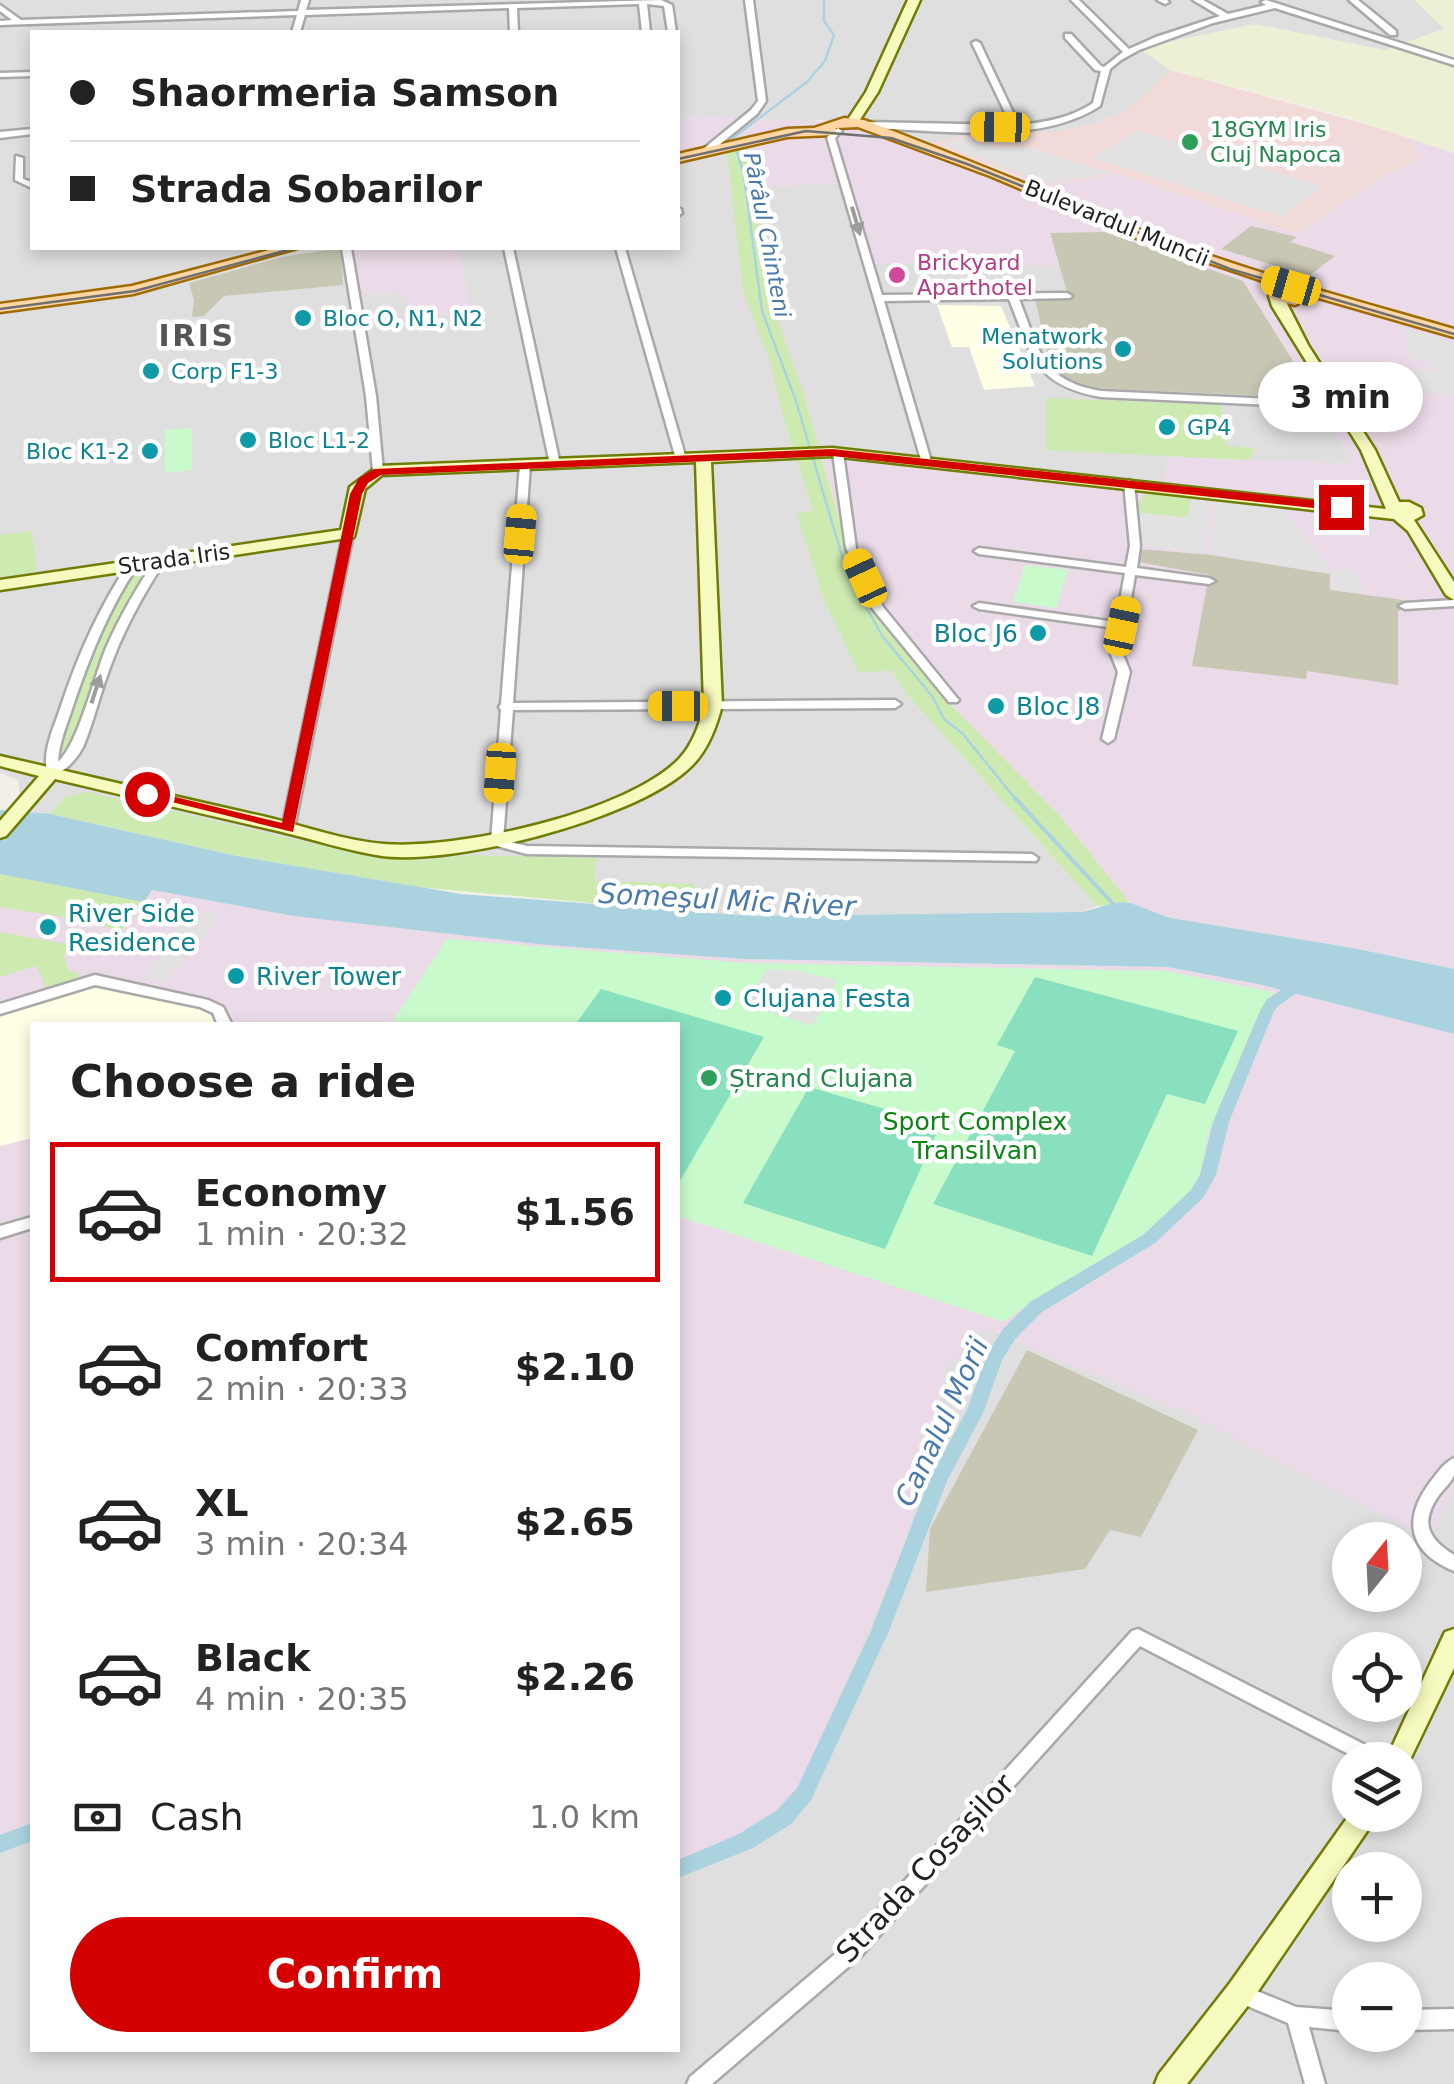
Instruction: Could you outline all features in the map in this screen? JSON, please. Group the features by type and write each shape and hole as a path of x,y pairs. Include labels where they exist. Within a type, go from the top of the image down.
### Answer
{"main road":[{"name":"Bulevardul Muncii","path":"680,158 819,130 861,127 887,132 1297,294 1348,302 1454,333"},
{"path":"0,308 122,293 283,250"},
{"name":"Bulevardul Muncii","path":"1231,268 1274,295"},
{"path":"1274,295 1277,288 1297,294"}],"street":[{"path":"297,30 305,0"},
{"path":"711,151 762,101 749,0"},
{"path":"861,127 872,92 914,0"},
{"path":"1075,0 1126,50"},
{"path":"1196,0 1226,16"},
{"path":"1260,0 1454,64"},
{"path":"1353,0 1393,33"},
{"path":"642,1 646,30"},
{"path":"0,23 213,11 302,12 642,1 668,5 672,30"},
{"path":"513,5 514,30"},
{"path":"887,132 1066,123 1090,112 1101,97 1105,70 1126,50 1226,16 1272,6"},
{"path":"0,7 19,22"},
{"path":"1068,36 1095,65 1105,70"},
{"path":"976,43 1016,127"},
{"path":"0,74 30,74"},
{"path":"838,128 831,137 926,462"},
{"path":"0,135 30,132"},
{"path":"20,158 19,180 30,184"},
{"path":"346,250 371,396 378,471"},
{"path":"508,250 555,464"},
{"path":"621,250 681,459"},
{"path":"1289,324 1297,294"},
{"path":"1274,295 1279,313 1340,404 1401,514 1454,595"},
{"path":"881,298 1066,296"},
{"path":"1013,297 1047,375 1071,389 1101,394 1340,404"},
{"path":"288,829 358,488 378,471 832,453 1401,514"},
{"path":"832,453 851,548 878,608 953,700"},
{"path":"0,762 383,850 420,852 496,839 591,811 659,783 694,752 713,705 703,459"},
{"path":"525,465 496,839 503,846 526,850 1032,858"},
{"path":"1108,739 1124,672 1116,652 1135,546 1129,483"},
{"name":"Strada Iris","path":"0,585 348,534"},
{"path":"979,550 1209,581"},
{"path":"0,832 76,749 113,637 130,603 160,561"},
{"path":"52,772 52,748 90,636 107,601 133,564"},
{"path":"1405,606 1454,603"},
{"path":"978,606 1122,626"},
{"path":"505,707 896,704"},
{"path":"0,1009 96,980 203,1003 218,1010 224,1022"},
{"path":"0,1232 30,1224"},
{"path":"1454,1465 1426,1502 1418,1526 1425,1544 1454,1564"},
{"name":"Strada Cosașilor","path":"697,2084 854,1950 1138,1636 1342,1742"},
{"path":"1407,1742 1454,1640"},
{"path":"1170,2084 1240,1993 1353,1832"},
{"path":"1240,1993 1296,2018 1332,2020"},
{"path":"1296,2018 1315,2084"},
{"path":"1422,2019 1454,2018"}],"shaded area":[{"path":"0,0 1415,0 1445,29 1384,50 1255,24 1140,49 1170,70 1129,110 1056,132 981,133 929,144 891,130 819,120 798,123 680,118 680,30 30,30 30,250 352,250 360,289 369,295 401,292 471,314 459,250 680,250 680,163 727,152 787,431 814,511 798,514 823,598 859,672 891,670 909,697 1097,906 1080,912 754,916 619,906 22,811 18,780 0,773"},
{"path":"1415,0 1454,0 1454,153 1330,112 1170,70 1139,48 1255,24 1384,50 1444,29"},
{"path":"1170,70 1405,135 1424,157 1383,176 1296,234 1119,174 1044,185 929,144 981,133 1056,132 1096,123 1129,110"},
{"path":"680,118 860,123 1044,185 1119,174 1296,234 1383,176 1423,157 1405,135 1454,153 1454,969 1144,912 1129,902 1062,818 941,695 875,614 855,575 822,458 975,467 1163,486 1168,457 1354,464 1243,281 1050,233 1059,266 876,263 845,183 754,187 749,149 680,163"},
{"path":"1137,130 1323,187 1282,217 1093,158"},
{"path":"966,138 997,147 1030,148 1112,173 1045,183 941,144"},
{"path":"845,183 1059,265 1249,293 1355,464 1168,457 1163,487 965,466 822,458 771,303 754,187"},
{"path":"1251,226 1297,237 1290,242 1335,256 1309,276 1221,249"},
{"path":"1104,232 1243,281 1316,398 1093,388 1052,373 1035,299 1069,299 1050,233"},
{"path":"341,250 343,285 224,296 204,316 192,317 194,300 189,283 282,257"},
{"path":"352,250 459,250 471,314 418,318 401,292 369,295 360,288"},
{"path":"937,305 1001,306 1035,386 984,390 969,347 952,347"},
{"path":"1404,327 1454,343 1454,395 1381,389 1381,431 1373,431 1354,407 1333,364 1436,371 1429,361 1411,359"},
{"path":"1191,497 1213,499 1205,553 1135,546 1133,512 1188,518"},
{"path":"1216,500 1284,508 1333,571 1353,569 1366,594 1331,589 1332,574 1209,554"},
{"path":"1138,549 1211,555 1330,574 1330,590 1403,600 1405,609 1398,611 1398,685 1307,671 1306,679 1192,666 1209,575 1138,562"},
{"path":"0,874 547,945 744,959 1454,1034 1454,2084 0,2084"},
{"path":"0,874 143,902 152,890 294,916 547,945 744,959 1167,967 1258,984 1454,1034 1454,1495 1428,1538 1422,1535 1422,1522 1397,1522 1185,1412 983,1328 947,1368 917,1479 907,1536 809,1773 788,1805 744,1837 680,1863 680,1022 30,1022 30,1825 0,1836"},
{"path":"181,908 223,914 164,983 144,978 168,948"},
{"path":"767,969 795,970 837,980 813,1026 746,1004"},
{"path":"84,983 203,1003 222,1022 30,1022 30,1138 0,1146 0,1009"},
{"path":"1027,1350 1198,1430 1141,1537 1110,1530 1085,1569 926,1592 930,1529"}],"green space":[{"path":"750,149 771,303 803,392 855,575 875,614 941,695 1062,818 1129,902 1097,906 909,697 891,670 859,673 823,598 797,514 813,510 771,365 743,291 727,152"},
{"path":"1046,398 1221,405 1226,446 1255,448 1249,460 1046,450"},
{"path":"192,428 192,470 165,473 165,430"},
{"path":"1146,492 1191,497 1188,518 1133,512"},
{"path":"32,531 37,571 0,578 0,535"},
{"path":"1025,565 1068,570 1056,608 1013,602"},
{"path":"151,566 113,631 72,748 66,755 56,755 88,658 109,612 136,568"},
{"path":"88,792 377,858 596,858 594,881 694,884 692,912 416,887 237,856 50,814 65,797"},
{"path":"0,874 144,902 119,934 100,923 0,907"},
{"path":"0,932 77,946 78,950 63,955 69,972 76,971 80,977 46,988 36,966 0,977"},
{"name":"Sport Complex Transilvan","path":"447,939 747,963 1166,971 1273,992 1212,1124 1199,1175 1191,1190 1150,1229 1004,1322 680,1217 680,1022 392,1022"},
{"path":"1035,977 1238,1031 1205,1104 1167,1094 1092,1256 933,1204 1015,1051 997,1045"},
{"name":"Ștrand Clujana","path":"601,989 764,1037 680,1181 680,1022 577,1022"},
{"path":"809,1087 940,1125 885,1249 743,1203"}],"water":[{"path":"0,810 50,814 237,856 461,894 754,916 1080,912 1124,902 1171,918 1454,969 1454,1034 1258,984 1167,967 744,959 547,945 294,916 152,890 144,902 0,874"}],"waterway":[{"name":"Pârâul Chinteni","path":"824,0 824,21 834,35 825,61 807,82 733,138 744,176 762,311 796,401 848,576 883,637 932,696 944,719 963,734 1017,801"},
{"name":"Pârâul Chinteni","path":"1015,798 1116,907"},
{"name":"Canalul Morii","path":"680,1868 746,1841 784,1817 804,1794 880,1631 938,1480 975,1411 994,1358 1009,1334 1036,1307 1149,1239 1197,1194 1208,1175 1221,1122 1267,1011 1272,1003 1307,979"},
{"name":"Canalul Morii","path":"0,1844 30,1833"}],"tram line":[{"path":"680,159 806,131 891,138 967,164 1230,269 1454,334"},
{"path":"0,309 135,291 288,250"}],"place":[{"name":"18GYM Iris Cluj Napoca","path":"1190,142"},
{"name":"Brickyard Aparthotel","path":"897,275"},
{"name":"Bloc O, N1, N2","path":"303,318"},
{"name":"Menatwork Solutions","path":"1123,349"},
{"name":"Corp F1-3","path":"151,371"},
{"name":"GP4","path":"1167,427"},
{"name":"Bloc L1-2","path":"248,440"},
{"name":"Bloc K1-2","path":"150,451"},
{"name":"Bloc J6","path":"1038,633"},
{"name":"Bloc J8","path":"996,706"},
{"name":"River Side Residence","path":"48,927"},
{"name":"River Tower","path":"236,976"},
{"name":"Clujana Festa","path":"723,998"},
{"name":"Ștrand Clujana","path":"709,1078"}],"district":[{"name":"IRIS","path":"197,335"}],"route":[{"path":"147,794 288,829 356,494 363,480 378,471 832,452 1341,507"}],"water label":[{"name":"Someşul Mic River","path":"727,900"}]}
